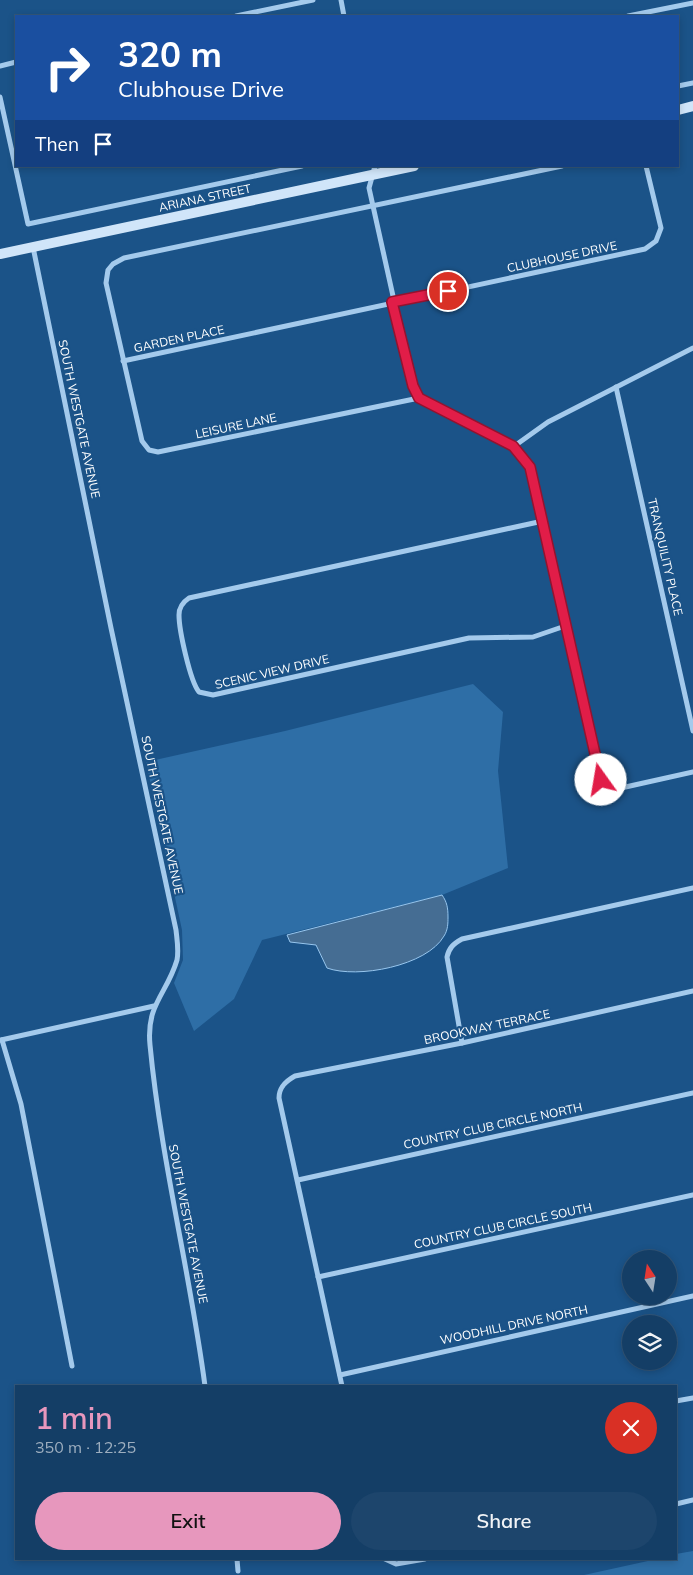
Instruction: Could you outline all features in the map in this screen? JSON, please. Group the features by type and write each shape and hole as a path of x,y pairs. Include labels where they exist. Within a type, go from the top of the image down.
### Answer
{"street":[{"path":"241,15 313,0"},
{"path":"341,0 344,15"},
{"path":"633,15 693,2"},
{"path":"0,66 15,62"},
{"path":"679,86 693,83"},
{"path":"0,97 14,146"},
{"path":"679,110 693,106"},
{"path":"18,167 28,224 297,167"},
{"name":"ARIANA STREET","path":"0,254 374,171 406,167"},
{"path":"372,207 557,167"},
{"name":"CLUBHOUSE DRIVE","path":"392,302 616,256 651,246 656,242 660,228 646,167"},
{"path":"374,171 369,188 372,207 409,372 419,398 513,446 525,458 534,475 601,780 609,786 621,788 693,772"},
{"name":"GARDEN PLACE","path":"372,207 118,261 108,270 106,277 123,361 392,302"},
{"name":"SOUTH WESTGATE AVENUE","path":"33,247 111,628 176,930 177,959 154,1006 149,1034 158,1123 189,1279 205,1385"},
{"path":"513,446 540,427 616,386 693,348"},
{"name":"LEISURE LANE","path":"123,361 142,441 149,450 158,452 419,398"},
{"name":"TRANQUILITY PLACE","path":"616,386 693,731"},
{"name":"SCENIC VIEW DRIVE","path":"543,520 189,598 183,602 179,616 192,681 199,692 212,696 469,638 533,636 568,625"},
{"path":"462,1043 447,957 449,948 455,943 462,939 693,888"},
{"name":"BROOKWAY TERRACE","path":"298,1180 279,1098 279,1091 286,1082 295,1076 462,1043 693,991"},
{"path":"72,1366 21,1104 1,1040 154,1006"},
{"name":"COUNTRY CLUB CIRCLE NORTH","path":"298,1180 693,1093"},
{"path":"298,1180 342,1385"},
{"name":"COUNTRY CLUB CIRCLE SOUTH","path":"318,1277 693,1195"},
{"name":"WOODHILL DRIVE NORTH","path":"340,1375 693,1296"},
{"path":"677,1401 693,1398"},
{"path":"677,1504 693,1500"},
{"path":"236,1560 238,1571"},
{"path":"386,1560 403,1564 421,1560"}],"shaded area":[{"path":"473,684 503,712 498,771 508,868 442,895 262,940 234,999 194,1031 174,983 183,960 182,930 146,762 285,731"},
{"path":"442,895 448,914 444,936 423,955 390,967 356,972 327,968 316,945 290,942 287,935"},
{"path":"693,1551 693,1575 584,1575 652,1560 677,1560 677,1554"}],"route":[{"path":"448,291 392,302 413,386 419,398 513,446 525,458 534,475 601,780"}]}
